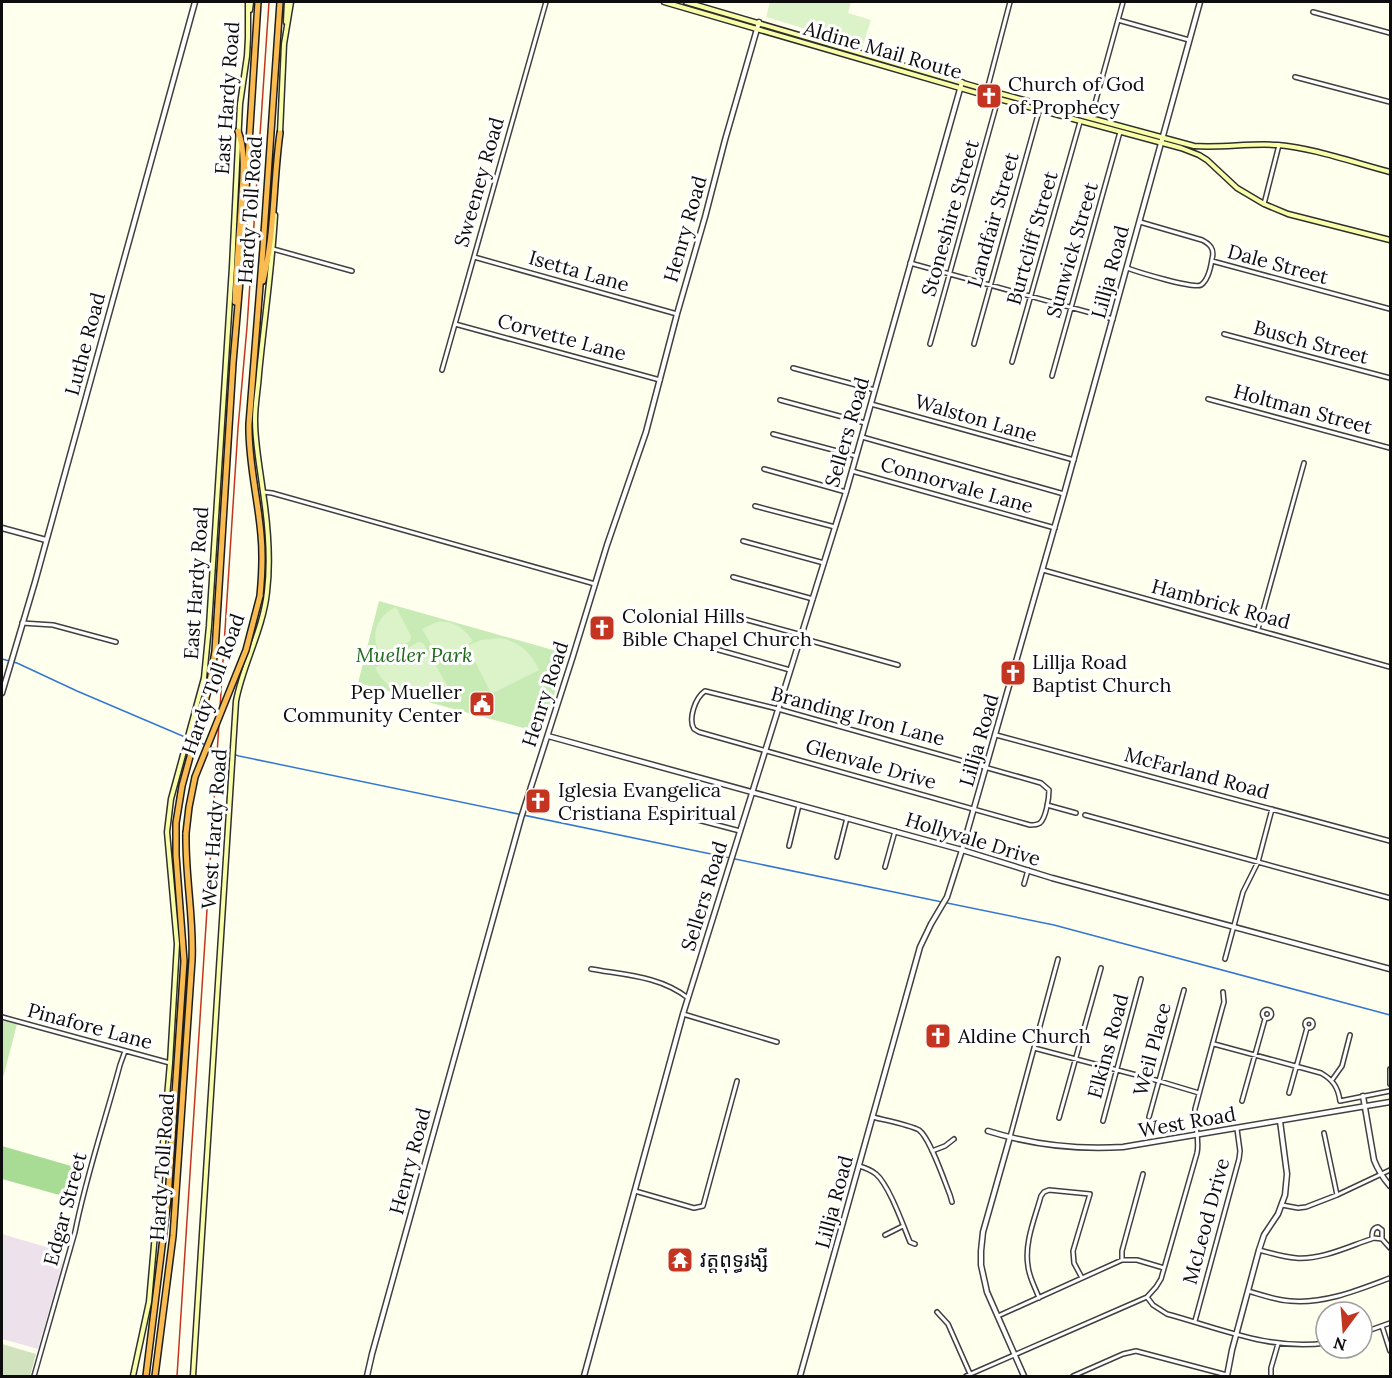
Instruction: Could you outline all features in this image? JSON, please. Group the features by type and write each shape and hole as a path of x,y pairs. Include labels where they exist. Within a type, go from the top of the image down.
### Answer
{"highway":[{"name":"Hardy Toll Road","path":"146,1377 168,1198 184,949 176,823 179,797 209,687 215,651 258,2"},
{"name":"Hardy Toll Road","path":"154,1377 173,1236 192,971 192,936 186,858 189,807 195,777 246,650 260,596 261,535 249,440 250,408 280,2"},
{"path":"233,363 243,184 243,156 238,131"},
{"path":"259,297 267,267 275,164 280,133"}],"main road":[{"name":"East Hardy Road","path":"133,1377 149,1302 170,1063 177,944 167,832 171,799 204,678 209,626 238,131 247,56 249,2"},
{"name":"West Hardy Road","path":"193,1377 236,701 267,596 270,565 255,418 273,249 284,44 289,2"},
{"name":"Aldine Mail Route","path":"664,2 998,99 1180,148 1208,160 1237,188 1264,204 1288,214 1390,240"},
{"name":"Aldine Mail Route","path":"686,2 987,90 1185,144 1206,147 1279,145 1390,172"},
{"path":"696,10 697,4"},
{"path":"855,57 856,51"}],"street":[{"name":"Luthe Road","path":"2,693 195,2"},
{"name":"Sweeney Road","path":"442,370 546,2"},
{"path":"987,90 1010,2"},
{"path":"1091,118 1124,2"},
{"name":"Lillja Road","path":"800,1377 922,940 946,899 975,809 1065,494 1200,2"},
{"path":"1313,12 1390,33"},
{"path":"1118,20 1189,40"},
{"name":"Henry Road","path":"368,1377 372,1354 520,818 646,432 724,140 759,22"},
{"path":"1295,77 1390,102"},
{"name":"Sellers Road","path":"584,1377 683,1014 846,492 962,82"},
{"name":"Stoneshire Street","path":"930,344 998,99"},
{"name":"Landfair Street","path":"974,344 1041,104"},
{"name":"Burtcliff Street","path":"1012,362 1080,122"},
{"name":"Sunwick Street","path":"1052,376 1120,132"},
{"path":"1264,204 1279,145"},
{"name":"Dale Street","path":"1140,222 1209,243 1212,248 1212,261 1390,309"},
{"path":"273,249 352,271"},
{"name":"Isetta Lane","path":"474,257 677,314"},
{"path":"1127,268 1197,286 1206,280 1212,261"},
{"path":"910,263 1113,319"},
{"name":"Corvette Lane","path":"455,324 660,380"},
{"name":"Busch Street","path":"1224,334 1390,378"},
{"path":"793,368 875,390"},
{"name":"Holtman Street","path":"1208,399 1390,448"},
{"path":"780,400 866,423"},
{"name":"Walston Lane","path":"871,404 1074,460"},
{"path":"773,434 856,456"},
{"path":"862,437 1065,494"},
{"path":"1258,630 1304,463"},
{"path":"764,469 846,492"},
{"name":"Connorvale Lane","path":"852,471 1055,528"},
{"path":"263,492 595,584"},
{"path":"755,506 835,527"},
{"path":"2,528 46,540"},
{"path":"743,541 824,563"},
{"name":"Hambrick Road","path":"1043,570 1390,667"},
{"path":"733,577 813,599"},
{"path":"722,613 898,665"},
{"path":"22,623 53,625 116,642"},
{"path":"712,648 790,670"},
{"name":"Branding Iron Lane","path":"695,709 699,696 705,691 778,709 1045,785 1048,790 1047,805"},
{"name":"Glenvale Drive","path":"695,709 692,721 694,729 1030,825 1042,822 1047,805"},
{"name":"McFarland Road","path":"996,735 1390,841"},
{"name":"Hollyvale Drive","path":"548,736 895,831 1062,881 1390,969"},
{"path":"789,846 799,805"},
{"path":"1047,805 1076,813"},
{"path":"1225,959 1243,892 1258,862 1272,809"},
{"path":"660,810 740,831"},
{"path":"1085,815 1390,898"},
{"path":"837,857 847,818"},
{"path":"885,867 895,831"},
{"path":"1024,884 1028,870"},
{"path":"1024,1377 987,1292 981,1265 981,1251 983,1232 1058,959"},
{"path":"1059,1118 1101,968"},
{"path":"591,969 638,976 660,982 688,998"},
{"name":"Elkins Road","path":"1103,1121 1141,980"},
{"name":"Weil Place","path":"1149,1117 1184,990"},
{"path":"937,1312 948,1324 969,1376 1147,1297 1156,1287 1161,1279 1197,1153 1195,1109 1214,1044 1224,1002 1223,992"},
{"path":"683,1014 777,1042"},
{"name":"Pinafore Lane","path":"2,1017 170,1063"},
{"path":"1242,1101 1265,1018"},
{"path":"1289,1092 1307,1028"},
{"path":"1332,1080 1341,1066 1350,1035"},
{"path":"1214,1044 1321,1073 1332,1080 1339,1093 1340,1101 1390,1091"},
{"path":"1034,1048 1199,1094"},
{"name":"Edgar Street","path":"34,1377 125,1051"},
{"path":"1390,1069 1390,1084"},
{"path":"634,1191 694,1208 703,1206 736,1081"},
{"path":"1363,1096 1378,1169 1390,1186"},
{"name":"West Road","path":"988,1131 1058,1147 1094,1149 1131,1147 1390,1102"},
{"path":"873,1117 919,1131 925,1137 952,1202"},
{"path":"1073,1377 1123,1354 1136,1351 1227,1376 1258,1250 1282,1205 1287,1174 1280,1121"},
{"name":"McLeod Drive","path":"1195,1321 1239,1159 1238,1129"},
{"path":"1324,1132 1337,1195"},
{"path":"932,1151 945,1146 954,1139"},
{"path":"859,1166 870,1169 881,1179 910,1242 915,1244"},
{"path":"1282,1205 1306,1207 1390,1170"},
{"path":"1122,1260 1122,1251 1143,1174"},
{"path":"1039,1298 1028,1268 1027,1247 1044,1192 1049,1190 1090,1194 1073,1251 1074,1263 1082,1278"},
{"path":"885,1235 903,1226"},
{"path":"1372,1238 1372,1231 1378,1227 1382,1230 1382,1239 1390,1248"},
{"path":"1258,1250 1286,1257 1309,1258 1322,1256 1372,1238 1382,1239"},
{"path":"998,1316 1122,1260 1137,1260 1164,1268"},
{"path":"1248,1292 1288,1301 1316,1301 1358,1290 1390,1278"},
{"path":"1147,1297 1153,1305 1167,1314 1278,1344 1314,1344"},
{"path":"1374,1329 1390,1323"},
{"path":"1382,1326 1390,1351"},
{"path":"1271,1377 1271,1368 1278,1344"}],"shaded area":[{"path":"2,1234 63,1252 62,1265 38,1349 2,1339"}],"green space":[{"path":"770,2 851,2 848,13 871,20 862,48 766,17"},
{"name":"Mueller Park","path":"379,601 567,654 542,733 358,683"},
{"path":"396,607 411,636 410,641 382,657 376,643 376,629 383,616"},
{"path":"437,622 448,622 458,626 473,641 444,658 438,656 422,629"},
{"path":"501,638 514,642 524,649 533,658 539,670 495,692 490,691 467,646 481,640"},
{"path":"418,642 423,643 448,687 427,695 407,695 389,686 375,668"},
{"path":"2,1020 17,1024 2,1082"},
{"path":"2,1146 78,1168 70,1198 2,1179"},
{"path":"2,1344 36,1354 30,1376 2,1376"}],"waterway":[{"path":"2,659 17,663 192,740"},
{"path":"196,741 206,745"},
{"path":"210,747 239,756 942,902"},
{"path":"947,903 1054,925 1390,1015"}],"railway":[{"path":"177,1376 238,428 269,2"}],"place":[{"name":"Church of God of Prophecy","path":"989,96"},
{"name":"Colonial Hills Bible Chapel Church","path":"602,628"},
{"name":"Lillja Road Baptist Church","path":"1013,673"},
{"name":"Pep Mueller Community Center","path":"482,704"},
{"name":"Iglesia Evangelica Cristiana Espiritual","path":"538,801"},
{"name":"Aldine Church","path":"938,1036"},
{"name":"វត្តពុទ្ធរង្សី","path":"680,1260"}]}
